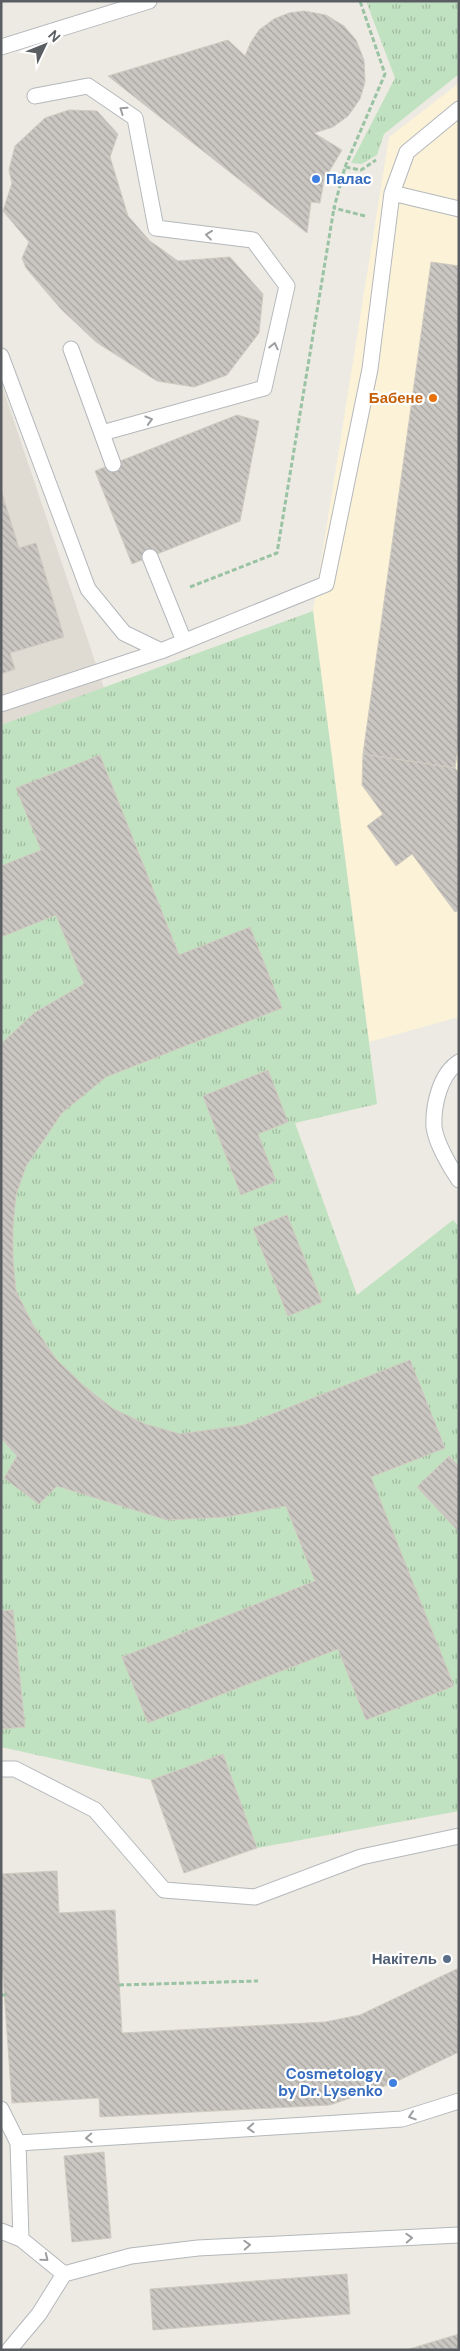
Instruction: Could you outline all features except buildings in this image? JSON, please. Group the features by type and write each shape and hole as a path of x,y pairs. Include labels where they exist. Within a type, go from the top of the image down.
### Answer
{"lane":[{"path":"1,47 149,1"},
{"path":"35,96 88,86 135,118 156,228 253,240 287,286 264,388 102,433"},
{"path":"1,704 160,650 326,584 370,369 392,193 407,152 459,109"},
{"path":"392,193 459,209"},
{"path":"71,349 113,464"},
{"path":"1,356 88,589 124,633 160,650"},
{"path":"150,557 184,641"},
{"path":"459,1062 452,1067 438,1093 434,1128 447,1162 459,1180"},
{"path":"1,1769 15,1769 94,1810 164,1890 254,1897 361,1857 459,1836"},
{"path":"18,2143 402,2119 459,2101"},
{"path":"1,2109 18,2143 21,2239"},
{"path":"1,2231 21,2239 64,2274"},
{"path":"8,2350 39,2314 64,2274 130,2256 198,2248 459,2235"}],"path":[{"path":"345,167 385,74 360,1"},
{"path":"165,594 185,589 277,553 334,208"},
{"path":"119,1985 258,1981"}],"shaded area":[{"path":"459,83 459,1017 369,1042 313,611 389,137"},
{"path":"1,383 104,688 1,725"}],"green space":[{"path":"366,1 459,1 459,74 384,134 377,155 362,164 351,163 395,78"},
{"path":"313,611 377,1104 295,1123 357,1295 453,1220 459,1226 459,1811 257,1848 223,1754 151,1780 1,1747 1,725"}],"place":[{"name":"Палас","path":"316,179"},
{"name":"Бабене","path":"433,398"},
{"name":"Накітель","path":"447,1959"},
{"name":"Cosmetology by Dr. Lysenko","path":"393,2083"}]}
